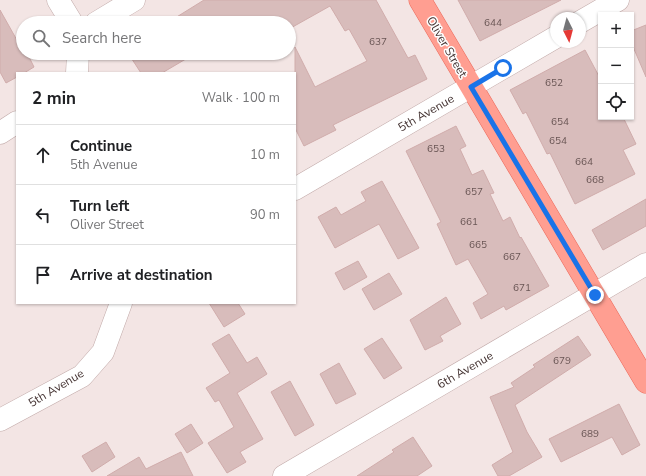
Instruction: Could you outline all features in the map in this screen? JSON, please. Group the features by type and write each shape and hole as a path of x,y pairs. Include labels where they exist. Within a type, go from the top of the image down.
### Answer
{"main road":[{"name":"Oliver Street","path":"420,0 646,382"}],"street":[{"path":"58,0 68,16"},
{"path":"108,16 134,0"},
{"path":"586,19 618,0"},
{"name":"5th Avenue","path":"296,188 550,41"},
{"path":"77,72 78,60"},
{"path":"0,133 16,123"},
{"name":"6th Avenue","path":"284,476 646,264"},
{"name":"5th Avenue","path":"0,420 82,376 103,352 120,304"}],"building":[{"path":"204,0 376,0 408,58 415,55 427,79 333,125 336,130 304,146 296,130 296,49 315,87 367,61 349,29 345,31 330,6 296,25 296,16 178,16"},
{"path":"458,0 561,0 480,41"},
{"path":"0,10 16,38 16,60 30,60 34,67 26,72 16,72 16,78 6,83 0,72"},
{"path":"646,25 646,77 634,49 634,30"},
{"path":"585,50 598,74 598,120 624,120 636,144 623,150 635,174 575,204 550,153 547,154 526,112 523,114 510,90"},
{"path":"133,60 184,60 164,72 140,72"},
{"path":"456,126 466,146 460,149 472,175 483,170 494,193 490,194 503,221 510,217 520,238 521,237 549,286 506,310 504,306 481,319 473,303 488,294 468,259 456,265 437,224 441,222 406,151"},
{"path":"382,181 419,248 398,259 379,224 335,248 318,217 336,207 341,215 366,201 361,192"},
{"path":"646,199 646,226 603,250 592,230"},
{"path":"358,261 367,277 344,290 335,273"},
{"path":"389,273 402,294 374,310 362,289"},
{"path":"446,297 461,324 440,336 443,341 425,350 410,320"},
{"path":"210,304 239,304 245,314 224,327"},
{"path":"229,334 247,363 257,357 267,374 237,393 263,439 240,452 246,462 227,473 208,443 234,427 219,400 215,402 206,388 230,373 212,344"},
{"path":"578,336 591,355 515,405 527,432 542,457 509,476 498,476 492,465 513,452 490,397 514,387 511,383 535,367 533,365"},
{"path":"382,338 402,368 384,379 364,349"},
{"path":"339,363 356,394 336,404 320,374"},
{"path":"290,381 314,425 295,436 271,392"},
{"path":"619,404 640,445 622,455 612,437 561,462 549,439"},
{"path":"191,424 203,443 187,453 175,434"},
{"path":"413,437 432,466 417,476 357,476 394,452 392,450"},
{"path":"106,442 115,457 92,472 82,456"},
{"path":"181,452 193,476 107,476 139,457 146,469"}],"route":[{"path":"503,68 471,87 595,295"}]}
